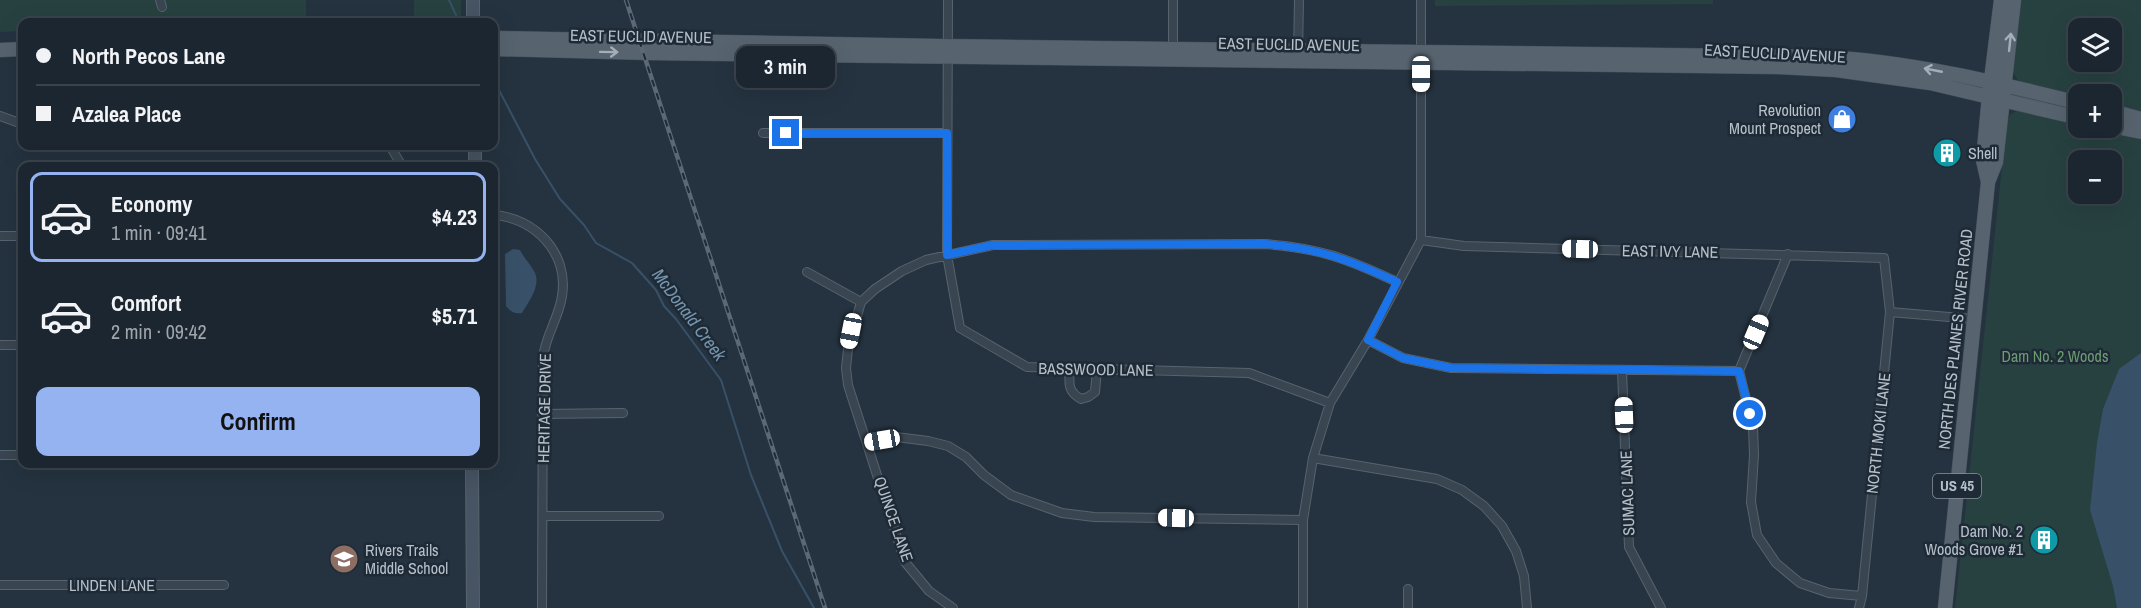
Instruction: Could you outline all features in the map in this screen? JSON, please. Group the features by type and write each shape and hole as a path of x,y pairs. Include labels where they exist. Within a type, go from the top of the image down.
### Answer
{"main road":[{"path":"473,0 473,18"},
{"name":"NORTH DES PLAINES RIVER ROAD","path":"1988,182 1983,160 2001,0"},
{"name":"NORTH DES PLAINES RIVER ROAD","path":"1945,608 1988,182 1996,162 2014,0"},
{"name":"EAST EUCLID AVENUE","path":"498,38 948,51 1421,57 1849,58 1920,67 2005,84 2068,100"},
{"name":"EAST EUCLID AVENUE","path":"498,49 649,53 948,51"},
{"path":"0,50 18,50"},
{"name":"EAST EUCLID AVENUE","path":"1421,57 1836,70 1930,83 2068,115"},
{"path":"2122,113 2141,118"},
{"path":"2122,128 2141,132"},
{"path":"472,468 473,608"}],"street":[{"name":"BASSWOOD LANE","path":"948,0 947,255 960,328 1027,367 1249,373 1330,403"},
{"path":"1173,0 1173,54"},
{"path":"1298,56 1299,0"},
{"path":"1303,608 1303,520 1313,458 1330,403 1368,340 1421,240 1421,0"},
{"path":"0,116 18,123"},
{"path":"763,133 947,133"},
{"name":"HERITAGE DRIVE","path":"498,216 513,218 537,231 550,244 561,272 562,294 544,348 542,608"},
{"path":"0,236 18,236"},
{"name":"EAST IVY LANE","path":"1421,240 1464,246 1884,258"},
{"path":"807,272 861,302 902,270 927,260 993,245 1265,244 1298,246 1324,252 1351,261 1397,282"},
{"path":"1788,254 1739,371 1753,427 1754,454 1750,502 1757,535 1776,563 1800,583 1829,594 1862,596"},
{"name":"NORTH MOKI LANE","path":"1859,608 1890,312 1884,258"},
{"name":"QUINCE LANE","path":"861,302 851,331 846,368 848,385 905,562 930,591 953,608"},
{"path":"1890,312 1973,319"},
{"path":"1368,340 1403,358 1451,368 1739,371"},
{"path":"0,345 18,345"},
{"path":"1070,368 1069,388 1080,399 1088,398 1095,392 1097,369"},
{"name":"SUMAC LANE","path":"1622,371 1629,547 1661,608"},
{"path":"542,414 623,413"},
{"path":"868,442 896,437 928,441 948,447 966,457 984,475 1011,495 1062,513 1094,517 1303,520"},
{"path":"0,455 18,455"},
{"path":"1313,458 1437,479 1462,489 1484,506 1502,525 1516,551 1524,576 1527,608"},
{"path":"543,516 659,516"},
{"name":"LINDEN LANE","path":"0,585 225,585"},
{"path":"1408,589 1408,608"}],"green space":[{"path":"0,0 306,0 306,18 18,18 18,31 0,32"},
{"path":"414,0 461,0 461,18 414,18"},
{"path":"1435,0 1713,0 1713,4 1435,6"},
{"path":"2020,0 2141,0 2141,113 2122,108 2122,84 2068,84 2068,95 2019,82 2013,72"},
{"name":"Dam No. 2 Woods","path":"2018,110 2068,121 2068,138 2122,138 2122,135 2141,140 2141,608 1955,608 2007,120"}],"water":[{"path":"513,249 520,250 536,276 534,293 522,313 513,312 506,306 505,254"},
{"path":"2141,353 2141,608 2117,608 2113,586 2090,510 2103,409 2119,369"}],"waterway":[{"name":"McDonald Creek","path":"449,0 456,15"},
{"name":"McDonald Creek","path":"498,81 499,90 535,159 560,199 584,225 596,243 632,263 656,290 664,306 721,380 751,475 782,551 814,608"}],"railway":[{"path":"626,0 825,608"}],"place":[{"name":"Revolution Mount Prospect","path":"1842,119"},
{"name":"Shell","path":"1947,153"},
{"name":"Dam No. 2 Woods Grove #1","path":"2044,540"},
{"name":"Rivers Trails Middle School","path":"344,559"}],"route":[{"path":"786,133 947,133 947,255 993,245 1265,244 1298,246 1351,261 1397,282 1368,340 1403,358 1451,368 1739,371 1750,414"}]}
